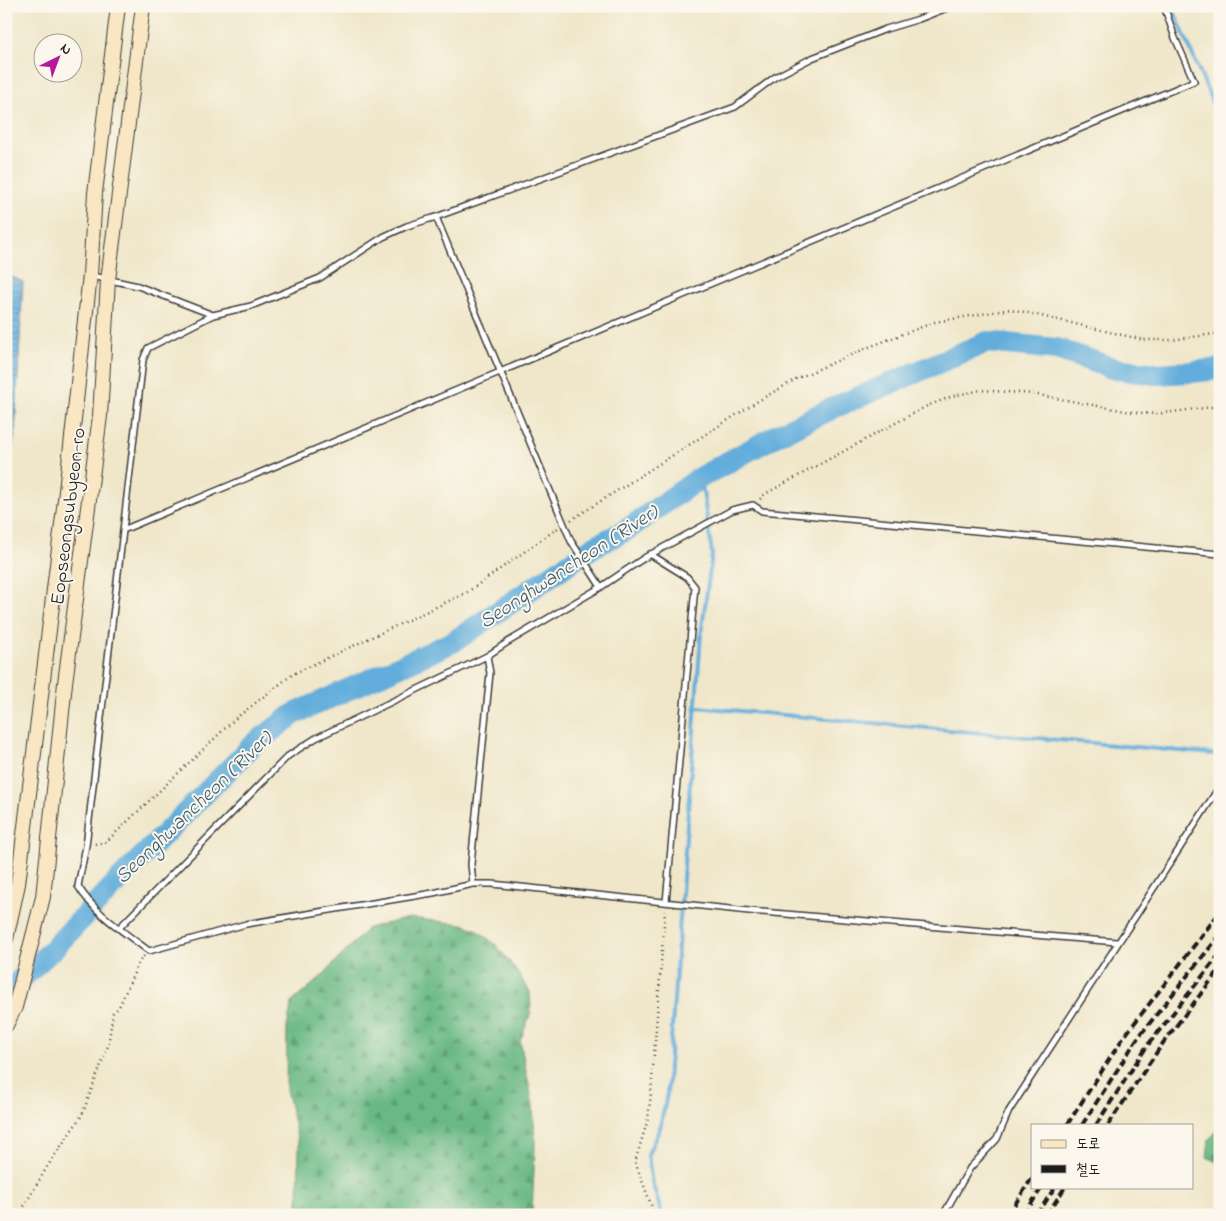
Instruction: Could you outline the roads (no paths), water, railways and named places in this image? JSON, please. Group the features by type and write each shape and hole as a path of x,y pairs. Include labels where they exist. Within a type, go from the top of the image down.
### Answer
{"main road":[{"name":"Eopseongsubyeon-ro","path":"6,938 19,874 66,491 90,275 95,193 118,6"},
{"name":"Eopseongsubyeon-ro","path":"6,1025 15,1007 43,897 65,683 100,416 108,280 143,6"}],"lane":[{"path":"952,6 812,58 775,77 735,107 407,226 383,237 320,278 250,306 213,315 148,348 143,360 86,846 78,886 85,898 105,917 149,950 246,924 433,893 473,884 492,884 690,905 1117,942"},
{"path":"123,530 1194,81 1175,38 1164,6"},
{"path":"436,217 571,541 601,587"},
{"path":"90,275 138,286 213,315"},
{"path":"119,928 288,756 325,734 487,656 601,587 650,554 732,510 753,505 762,510 1220,554"},
{"path":"650,554 687,578 695,587 666,902"},
{"path":"473,884 471,864 490,673 487,656"},
{"path":"946,1210 970,1168 997,1139 1009,1111 1220,786"}],"water":[{"path":"6,274 23,282 15,433 6,487"}],"waterway":[{"path":"1172,6 1220,120"},
{"name":"Seonghwancheon (River)","path":"6,993 52,950 254,744 294,714 453,642 595,546 625,531 701,477 779,434 833,408 987,342 1057,349 1115,369 1156,374 1220,369"},
{"path":"662,1215 651,1178 648,1154 660,1128 667,1094 701,635 712,554 701,477"},
{"path":"697,707 1212,754"}],"railway":[{"path":"1068,1124 1123,1038 1220,912"},
{"path":"1083,1124 1137,1039 1220,935"},
{"path":"1097,1124 1147,1046 1220,954"},
{"path":"1109,1124 1163,1043 1220,969"},
{"path":"1008,1215 1031,1180"},
{"path":"1024,1215 1041,1188"},
{"path":"1037,1215 1054,1188"},
{"path":"1047,1215 1064,1188"}]}
